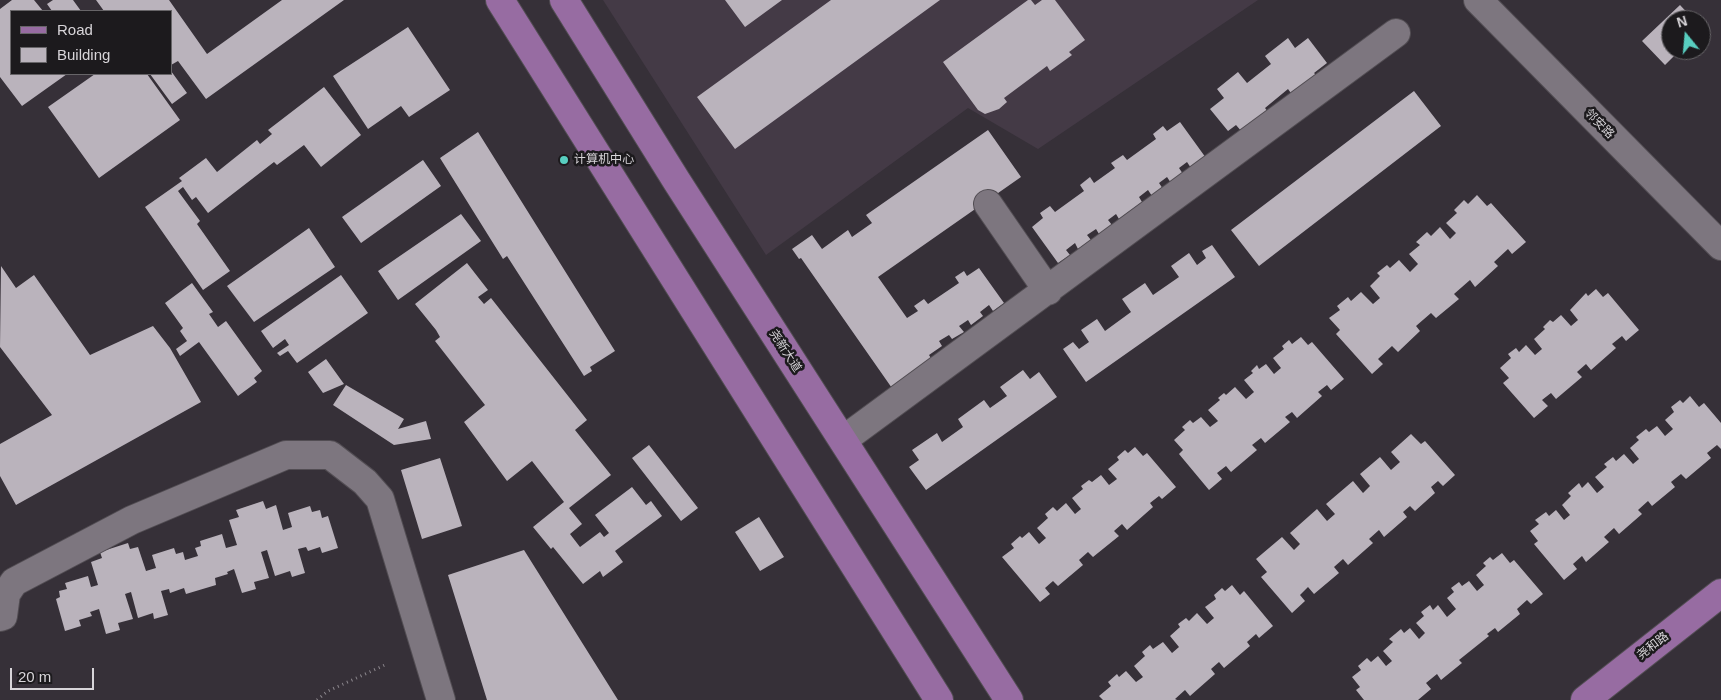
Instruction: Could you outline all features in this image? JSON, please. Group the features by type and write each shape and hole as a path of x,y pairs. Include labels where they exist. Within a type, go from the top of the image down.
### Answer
{"main road":[{"path":"500,0 939,700"},
{"name":"尧新大道","path":"564,0 676,180 1009,700"},
{"name":"尧和路","path":"1585,700 1721,593"}],"street":[{"name":"邻安路","path":"1478,0 1721,246"},
{"path":"843,440 1048,291 1396,33"},
{"path":"988,204 1048,291"},
{"path":"0,617 3,616 6,594 14,582 132,520 286,455 330,455 365,482 380,499 441,700"}],"path":[{"path":"317,700 328,691 387,664"}],"shaded area":[{"path":"603,0 1258,0 1038,149 968,108 766,255"}],"building":[{"path":"12,0 34,0 42,10 10,10 10,75 66,75 22,106 0,77 0,9"},
{"path":"53,0 73,0 80,10 51,10 47,4"},
{"path":"96,0 169,0 207,54 282,0 344,0 206,99 178,61 172,64 172,10 103,10"},
{"path":"725,0 782,0 745,27"},
{"path":"831,0 940,0 735,149 697,97"},
{"path":"1028,0 1031,0 1035,5 1042,0 1055,0 1085,40 1069,52 1072,55 1050,71 1047,66 1004,98 1007,102 999,109 985,114 978,110 943,62"},
{"path":"1680,5 1685,10 1675,10"},
{"path":"1661,23 1661,60 1670,60 1665,65 1642,41"},
{"path":"408,27 450,90 409,117 401,106 368,129 333,76"},
{"path":"1288,38 1295,48 1308,38 1327,63 1314,73 1318,77 1293,96 1288,89 1265,108 1268,112 1242,132 1236,125 1228,131 1210,109 1224,98 1217,89 1238,72 1247,83 1271,64 1265,56"},
{"path":"172,72 187,93 172,104 151,75 172,75"},
{"path":"94,75 148,75 180,120 99,178 48,107"},
{"path":"324,87 361,135 321,167 304,145 277,165 274,162 208,213 196,197 192,200 183,187 178,191 200,221 197,224 230,271 203,290 145,207 182,181 179,178 206,158 217,172 257,140 260,144 272,134 268,130"},
{"path":"1414,91 1441,126 1259,266 1231,230"},
{"path":"1180,122 1206,158 1191,168 1187,162 1179,168 1183,174 1171,183 1167,177 1159,183 1163,189 1152,196 1148,190 1139,197 1142,202 1119,219 1116,214 1108,220 1112,225 1099,234 1096,229 1087,235 1091,240 1078,249 1075,243 1066,250 1070,255 1058,263 1032,227 1043,218 1040,213 1050,206 1055,212 1084,191 1080,185 1090,177 1094,183 1115,168 1111,163 1123,155 1127,160 1156,139 1153,134 1163,126 1167,131"},
{"path":"988,130 1021,177 878,277 907,318 918,311 914,306 924,299 928,304 959,283 955,277 964,271 967,276 979,268 1004,303 993,311 989,305 980,312 983,316 971,325 968,320 959,326 964,332 952,339 949,335 939,341 942,346 929,355 934,363 894,391 801,258 799,259 792,249 812,235 822,249 848,230 852,237 872,223 866,215"},
{"path":"478,132 615,351 590,367 592,371 584,376 507,256 503,259 440,158"},
{"path":"423,160 441,186 361,243 342,217"},
{"path":"1477,195 1487,206 1491,203 1526,242 1512,254 1508,249 1494,262 1498,266 1475,287 1470,280 1454,294 1459,299 1436,318 1431,313 1416,326 1420,331 1398,352 1392,346 1378,359 1383,364 1372,374 1336,334 1340,330 1329,318 1340,310 1337,306 1348,297 1351,301 1361,292 1373,304 1380,298 1370,286 1380,276 1377,273 1387,265 1390,268 1399,260 1410,272 1418,264 1409,254 1420,245 1416,242 1427,232 1431,236 1440,227 1450,239 1456,233 1446,223 1457,213 1454,210 1464,200 1468,204"},
{"path":"461,214 481,241 398,300 378,271"},
{"path":"309,228 335,267 254,322 227,286"},
{"path":"1212,245 1235,277 1086,382 1063,349 1073,342 1079,349 1089,342 1081,330 1097,319 1105,331 1131,312 1122,299 1145,283 1153,295 1179,277 1171,266 1189,253 1197,265 1206,258 1202,251"},
{"path":"467,263 488,290 478,297 484,304 491,298 587,420 575,430 611,475 569,508 582,524 570,534 580,547 600,532 604,537 609,533 595,515 632,487 646,505 651,501 662,516 615,551 623,562 603,577 600,571 583,584 553,547 551,549 533,527 564,502 532,461 507,481 464,422 485,405 435,341 440,337 415,304"},
{"path":"1,266 16,288 34,275 90,355 153,326 170,348 201,402 16,505 0,476 0,444 52,415 0,347"},
{"path":"341,275 368,313 297,363 288,351 280,356 277,353 289,345 285,339 273,348 261,331"},
{"path":"192,283 213,312 209,314 218,327 226,321 262,371 254,378 257,382 238,396 199,342 180,356 176,349 187,341 180,331 183,328 165,303"},
{"path":"1596,289 1603,297 1608,293 1639,330 1626,341 1622,336 1612,344 1616,348 1591,370 1586,364 1577,372 1582,377 1556,399 1551,393 1542,400 1548,406 1534,418 1503,383 1509,378 1500,368 1511,358 1508,354 1516,348 1519,352 1526,345 1535,355 1542,349 1534,339 1545,329 1543,327 1550,320 1553,322 1561,315 1571,326 1578,320 1570,310 1586,293 1588,296"},
{"path":"1301,337 1308,345 1312,342 1344,379 1331,390 1327,385 1318,392 1322,396 1297,418 1292,412 1285,417 1290,422 1265,443 1261,438 1252,445 1257,450 1231,472 1226,466 1217,473 1222,479 1209,490 1179,454 1183,450 1174,440 1185,430 1182,427 1190,420 1193,423 1201,417 1210,427 1218,421 1208,410 1220,400 1218,398 1224,393 1226,395 1235,387 1246,399 1254,392 1244,380 1253,373 1251,371 1257,365 1259,369 1266,364 1274,374 1281,368 1273,358 1284,349 1282,346 1289,340 1292,344"},
{"path":"326,359 344,384 323,393 308,372"},
{"path":"1023,370 1030,379 1039,372 1057,397 926,490 909,467 919,460 912,450 937,433 942,442 963,427 958,419 984,400 990,408 1007,396 1000,387"},
{"path":"346,385 404,419 398,429 426,421 431,439 394,445 333,405"},
{"path":"1690,396 1699,407 1704,403 1721,423 1721,449 1717,445 1707,453 1711,458 1686,479 1681,474 1671,482 1675,487 1652,506 1648,501 1638,510 1642,514 1619,534 1614,528 1604,537 1609,542 1586,562 1582,556 1573,564 1577,569 1564,580 1534,544 1538,541 1530,531 1539,524 1535,520 1546,512 1549,516 1556,510 1564,520 1570,515 1562,505 1571,496 1568,493 1579,483 1582,488 1588,482 1597,493 1604,487 1595,477 1607,467 1604,464 1613,457 1616,461 1624,454 1633,464 1639,459 1630,448 1639,440 1636,437 1646,429 1649,432 1657,426 1665,436 1673,429 1665,420 1674,412 1671,407 1680,400 1683,403"},
{"path":"1411,434 1421,444 1425,441 1455,475 1443,486 1438,481 1431,487 1435,493 1415,511 1410,506 1403,512 1407,517 1384,537 1379,530 1369,539 1373,543 1348,565 1343,559 1334,567 1339,573 1314,594 1308,587 1300,595 1305,601 1292,613 1261,577 1267,572 1256,559 1282,537 1294,550 1300,544 1290,533 1317,509 1327,521 1335,514 1326,504 1353,481 1363,493 1370,486 1360,474 1380,457 1391,470 1400,462 1391,452"},
{"path":"649,445 698,508 681,521 632,458"},
{"path":"1135,447 1143,456 1147,453 1176,487 1162,499 1159,496 1150,503 1153,507 1127,530 1122,524 1114,531 1119,536 1093,557 1088,552 1079,560 1083,565 1058,586 1053,581 1045,588 1050,594 1040,602 1002,557 1014,548 1011,544 1020,536 1022,538 1029,532 1039,544 1046,538 1037,528 1048,518 1045,514 1053,507 1057,511 1066,503 1075,514 1081,509 1072,498 1083,489 1081,486 1089,480 1092,482 1101,475 1109,485 1117,479 1108,469 1119,460 1117,457 1125,450 1128,453"},
{"path":"440,458 462,526 422,539 401,470"},
{"path":"263,501 266,509 276,505 283,530 292,527 288,513 310,506 312,512 320,510 322,518 328,516 338,548 322,553 320,547 308,551 306,547 298,549 305,573 292,577 290,571 275,576 267,550 261,552 269,578 254,582 256,589 242,593 234,569 227,572 228,574 215,578 216,585 186,594 184,588 170,593 169,589 161,591 168,615 154,619 153,613 138,618 131,592 125,594 133,619 118,623 120,630 106,634 99,609 90,612 92,616 79,620 81,626 65,631 56,599 60,597 59,591 67,589 65,583 88,576 91,587 98,585 91,562 102,558 100,552 128,543 130,549 138,547 146,571 156,568 152,555 174,548 176,554 183,552 185,560 198,556 195,548 201,546 200,541 222,534 226,548 237,545 229,520 239,517 236,510"},
{"path":"759,517 784,557 760,571 735,532"},
{"path":"524,550 618,700 487,700 448,575"},
{"path":"1502,553 1510,563 1514,560 1543,594 1531,604 1527,600 1517,609 1520,614 1498,632 1495,628 1487,634 1489,636 1459,660 1462,663 1441,680 1437,674 1426,683 1431,689 1418,700 1364,700 1356,690 1360,687 1352,677 1361,670 1358,666 1367,658 1371,662 1378,656 1386,666 1392,661 1383,651 1393,642 1389,639 1401,629 1404,633 1410,628 1419,639 1425,633 1416,623 1424,616 1421,612 1430,605 1433,610 1438,605 1447,617 1456,609 1447,598 1454,592 1451,588 1459,582 1462,586 1469,581 1477,591 1484,585 1476,575 1486,566 1483,563 1490,557 1493,560"},
{"path":"1232,585 1240,595 1244,591 1273,626 1259,638 1256,634 1247,642 1250,646 1224,668 1219,662 1211,669 1215,674 1190,696 1185,690 1175,699 1177,700 1103,700 1099,696 1111,686 1108,682 1117,674 1119,677 1126,671 1136,682 1143,677 1134,666 1145,656 1142,652 1150,645 1153,649 1163,642 1172,653 1179,647 1170,636 1180,627 1178,624 1186,618 1189,621 1197,613 1207,624 1214,618 1205,607 1216,599 1214,595 1222,588 1225,591"}],"place":[{"name":"计算机中心","path":"564,160"}]}
